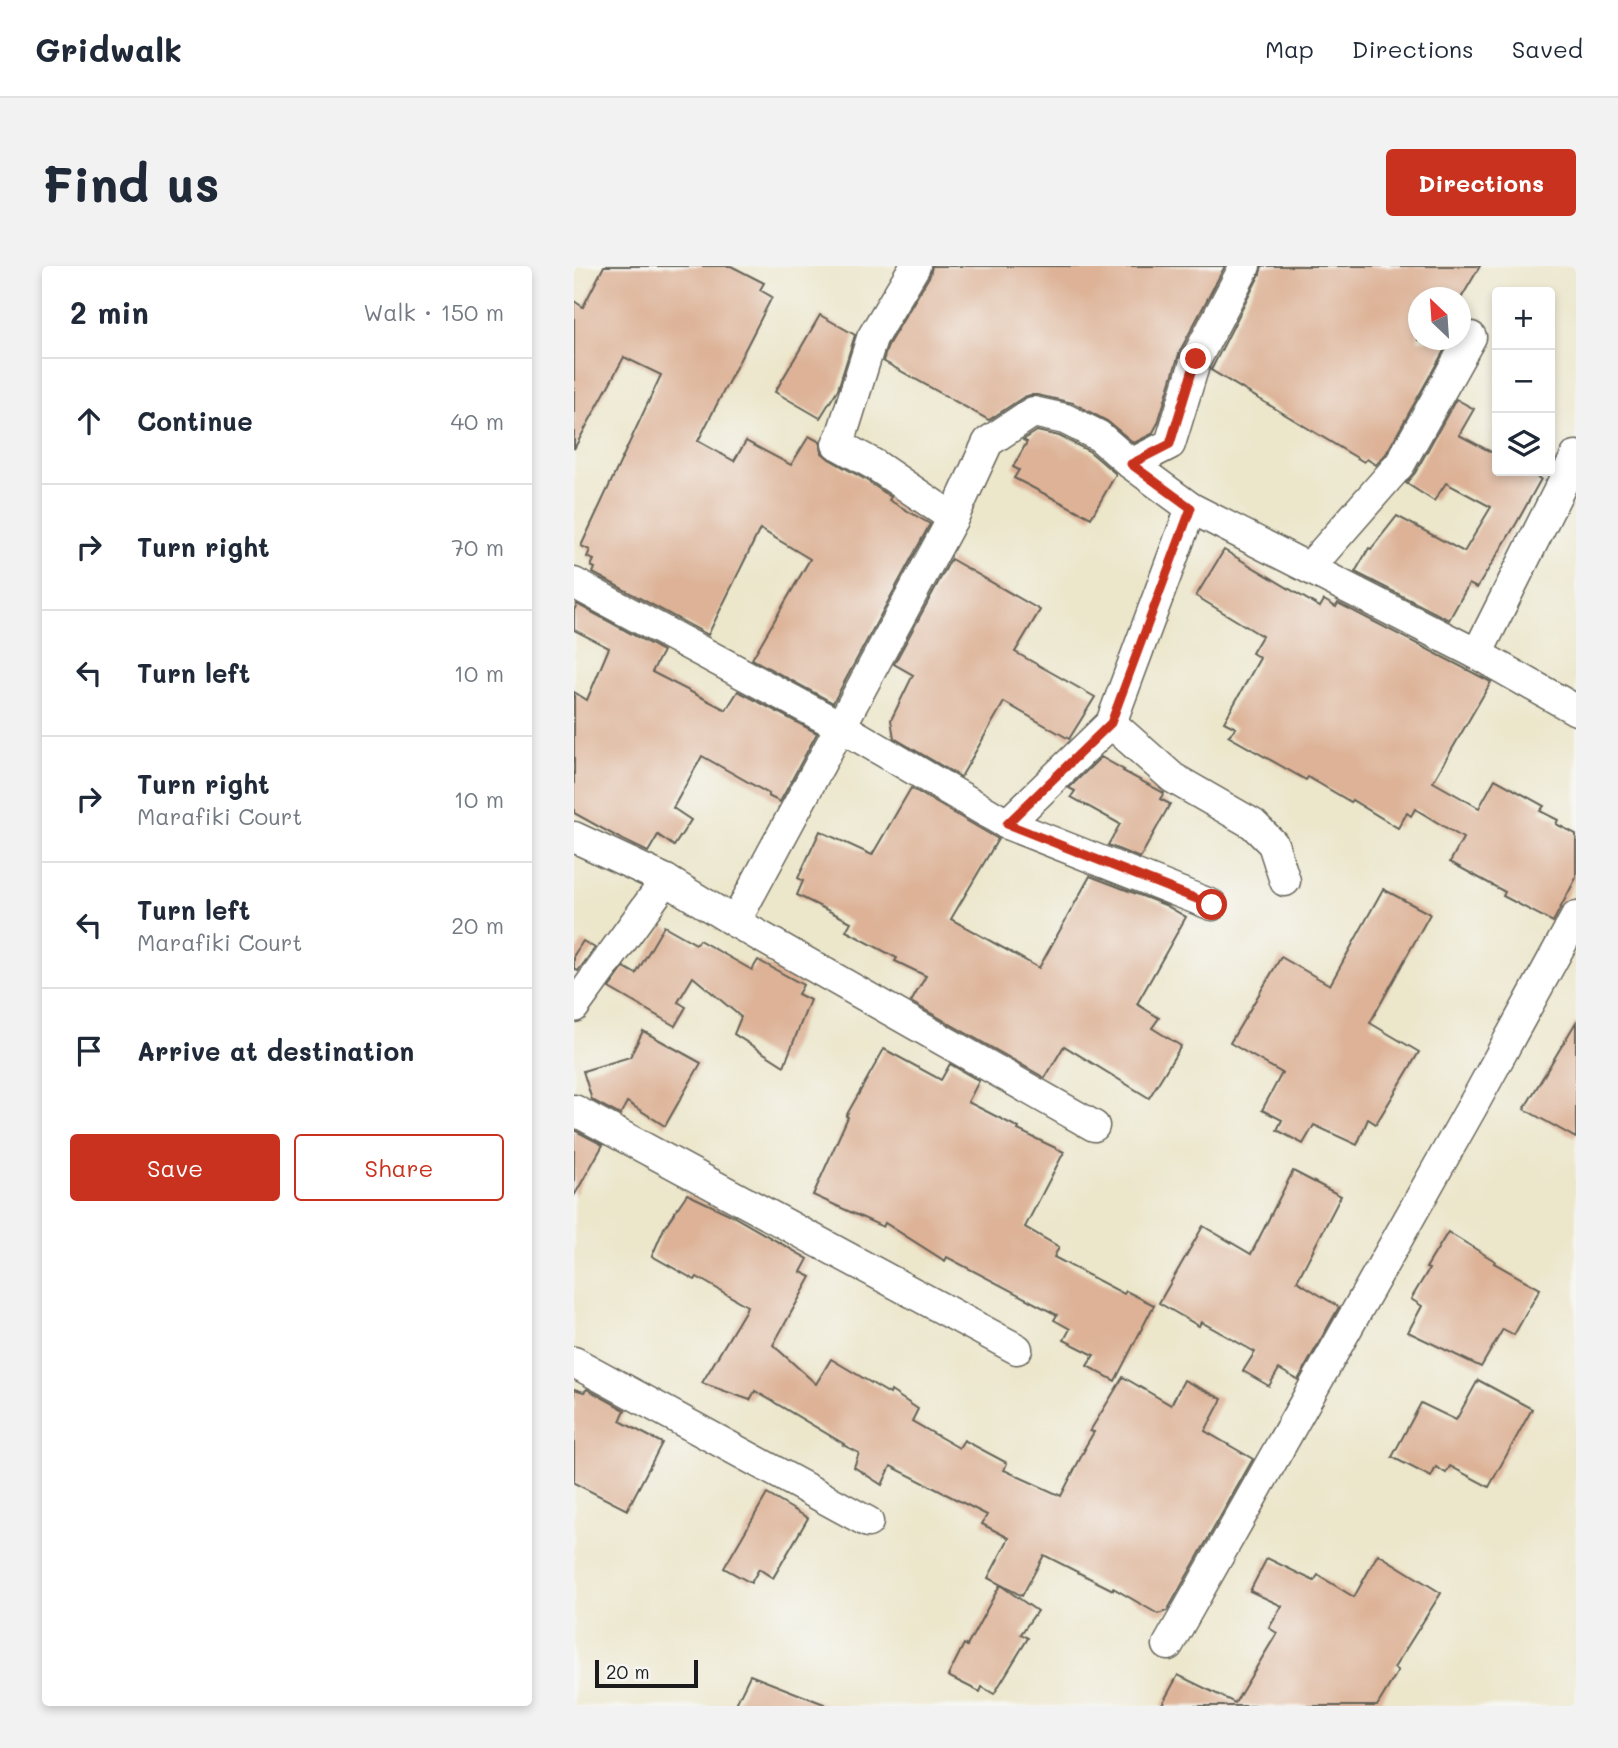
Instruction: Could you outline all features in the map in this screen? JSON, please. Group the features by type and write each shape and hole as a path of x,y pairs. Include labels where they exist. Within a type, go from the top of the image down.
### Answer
{"street":[{"path":"915,266 873,338 842,434 836,444 875,465 953,518"},
{"path":"1131,464 1170,444 1196,359 1245,266"},
{"path":"1309,568 1401,464 1464,350"},
{"path":"735,922 953,518 988,442 1033,412 1065,419 1099,436 1131,464 1191,508 1476,654 1576,710"},
{"path":"1476,654 1576,457"},
{"path":"1007,824 1111,723 1191,508"},
{"path":"574,583 840,726 1007,824 1212,905"},
{"path":"1111,723 1173,778 1253,824 1273,844 1285,881"},
{"path":"574,837 666,880 1094,1126"},
{"path":"574,1007 666,880"},
{"path":"1168,1645 1472,1108 1576,917"},
{"path":"574,1110 1017,1349"},
{"path":"574,1362 868,1522"}],"building":[{"path":"604,266 731,266 764,283 760,290 772,297 698,441 734,461 746,441 791,465 809,436 820,442 822,453 829,459 866,480 891,497 889,500 930,524 833,703 752,659 810,559 760,529 708,635 593,573 595,568 591,566 594,560 587,557 590,550 581,546 661,375 624,357 574,449 574,301 583,307"},
{"path":"932,266 1225,266 1180,351 1158,423 1152,434 1134,443 1107,421 1073,403 1037,395 1024,397 989,420 883,361 888,345 930,275"},
{"path":"1262,266 1480,266 1468,287 1408,287 1408,350 1444,350 1386,454 1376,465 1367,459 1364,462 1211,370"},
{"path":"820,315 855,335 838,389 820,418 775,392"},
{"path":"1456,399 1474,409 1459,435 1492,452 1492,476 1535,476 1541,479 1477,588 1469,584 1449,620 1355,572 1369,548 1371,549 1397,516 1464,552 1491,507 1446,483 1434,501 1406,483 1415,473"},
{"path":"1037,431 1059,436 1089,451 1116,474 1091,518 1014,478 1019,470 1013,467 1027,442 1023,440"},
{"path":"1224,550 1320,607 1324,600 1336,607 1338,603 1491,682 1433,782 1479,808 1495,779 1544,806 1540,811 1558,820 1556,824 1576,834 1576,878 1553,922 1503,896 1505,892 1450,862 1463,838 1415,809 1411,816 1407,813 1398,828 1352,800 1351,802 1308,777 1306,780 1228,736 1236,728 1224,722 1260,658 1252,653 1262,636 1196,596"},
{"path":"951,559 1040,610 1015,652 1095,697 1069,739 1004,702 961,777 894,738 891,720 913,675 894,664"},
{"path":"577,604 663,651 652,672 726,710 738,691 817,733 780,802 702,756 673,808 691,820 674,846 658,835 648,852 574,813 574,692 587,700 609,648 574,630 574,610"},
{"path":"1101,757 1164,793 1160,799 1170,804 1140,858 1108,845 1120,824 1071,797 1075,791 1069,788"},
{"path":"911,788 998,839 951,919 1039,968 1090,876 1165,905 1186,917 1137,1004 1159,1018 1152,1028 1181,1046 1149,1098 1064,1046 1045,1078 911,1002 926,976 895,961 897,958 846,931 851,922 797,895 803,881 798,878 820,831 872,855"},
{"path":"1383,889 1430,914 1370,1023 1419,1052 1376,1124 1368,1119 1357,1145 1314,1125 1303,1144 1277,1130 1282,1120 1262,1110 1282,1073 1230,1043 1281,957 1330,985"},
{"path":"664,926 696,944 699,940 752,970 758,960 803,985 798,994 810,1000 784,1066 734,1034 741,1017 693,977 678,1002 686,1007 675,1026 609,988 624,967 636,974"},
{"path":"583,941 595,948 578,971 574,968 574,955"},
{"path":"1576,1022 1576,1138 1524,1109"},
{"path":"643,1031 701,1063 665,1126 627,1102 620,1115 592,1100 583,1071 630,1057"},
{"path":"884,1049 941,1080 950,1064 979,1081 968,1102 1064,1152 1025,1227 1059,1247 1054,1257 1124,1294 1126,1291 1154,1305 1115,1381 1087,1366 1094,1355 1064,1340 1070,1329 1054,1320 1057,1315 947,1257 945,1261 885,1223 883,1227 813,1195 848,1117 846,1116"},
{"path":"574,1130 603,1145 574,1196"},
{"path":"1293,1171 1341,1196 1297,1281 1339,1307 1298,1380 1279,1369 1269,1386 1243,1371 1255,1352 1201,1322 1199,1326 1159,1303 1203,1226 1251,1254"},
{"path":"687,1194 729,1214 808,1259 801,1272 811,1277 773,1345 816,1384 831,1359 890,1394 891,1391 918,1409 912,1421 959,1448 964,1440 1007,1463 1004,1470 1061,1496 1094,1432 1090,1431 1123,1377 1171,1405 1184,1380 1222,1399 1205,1431 1253,1459 1167,1611 1158,1614 1113,1588 1044,1555 1022,1596 988,1578 1009,1538 982,1524 987,1515 891,1466 882,1485 854,1467 859,1453 755,1391 750,1400 702,1383 747,1306 697,1277 695,1280 652,1256 664,1228"},
{"path":"1448,1232 1495,1261 1494,1263 1540,1289 1514,1335 1503,1329 1481,1367 1408,1332 1422,1306 1411,1299"},
{"path":"1478,1380 1532,1409 1489,1487 1450,1466 1446,1473 1436,1467 1431,1477 1392,1457 1421,1403 1456,1420"},
{"path":"574,1389 584,1392 587,1389 625,1410 620,1421 662,1443 627,1510 574,1483"},
{"path":"767,1494 808,1518 773,1578 759,1569 751,1583 724,1568"},
{"path":"1378,1554 1441,1593 1394,1668 1398,1671 1377,1706 1161,1706 1178,1675 1235,1703 1277,1633 1269,1628 1282,1606 1250,1591 1267,1558 1314,1581 1318,1575 1354,1597"},
{"path":"1000,1585 1037,1611 1021,1634 1028,1638 994,1694 982,1687 980,1692 948,1676"},
{"path":"750,1675 824,1704 824,1706 735,1706"}],"route":[{"path":"1196,359 1170,444 1131,464 1191,508 1111,723 1007,824 1212,905"}]}
